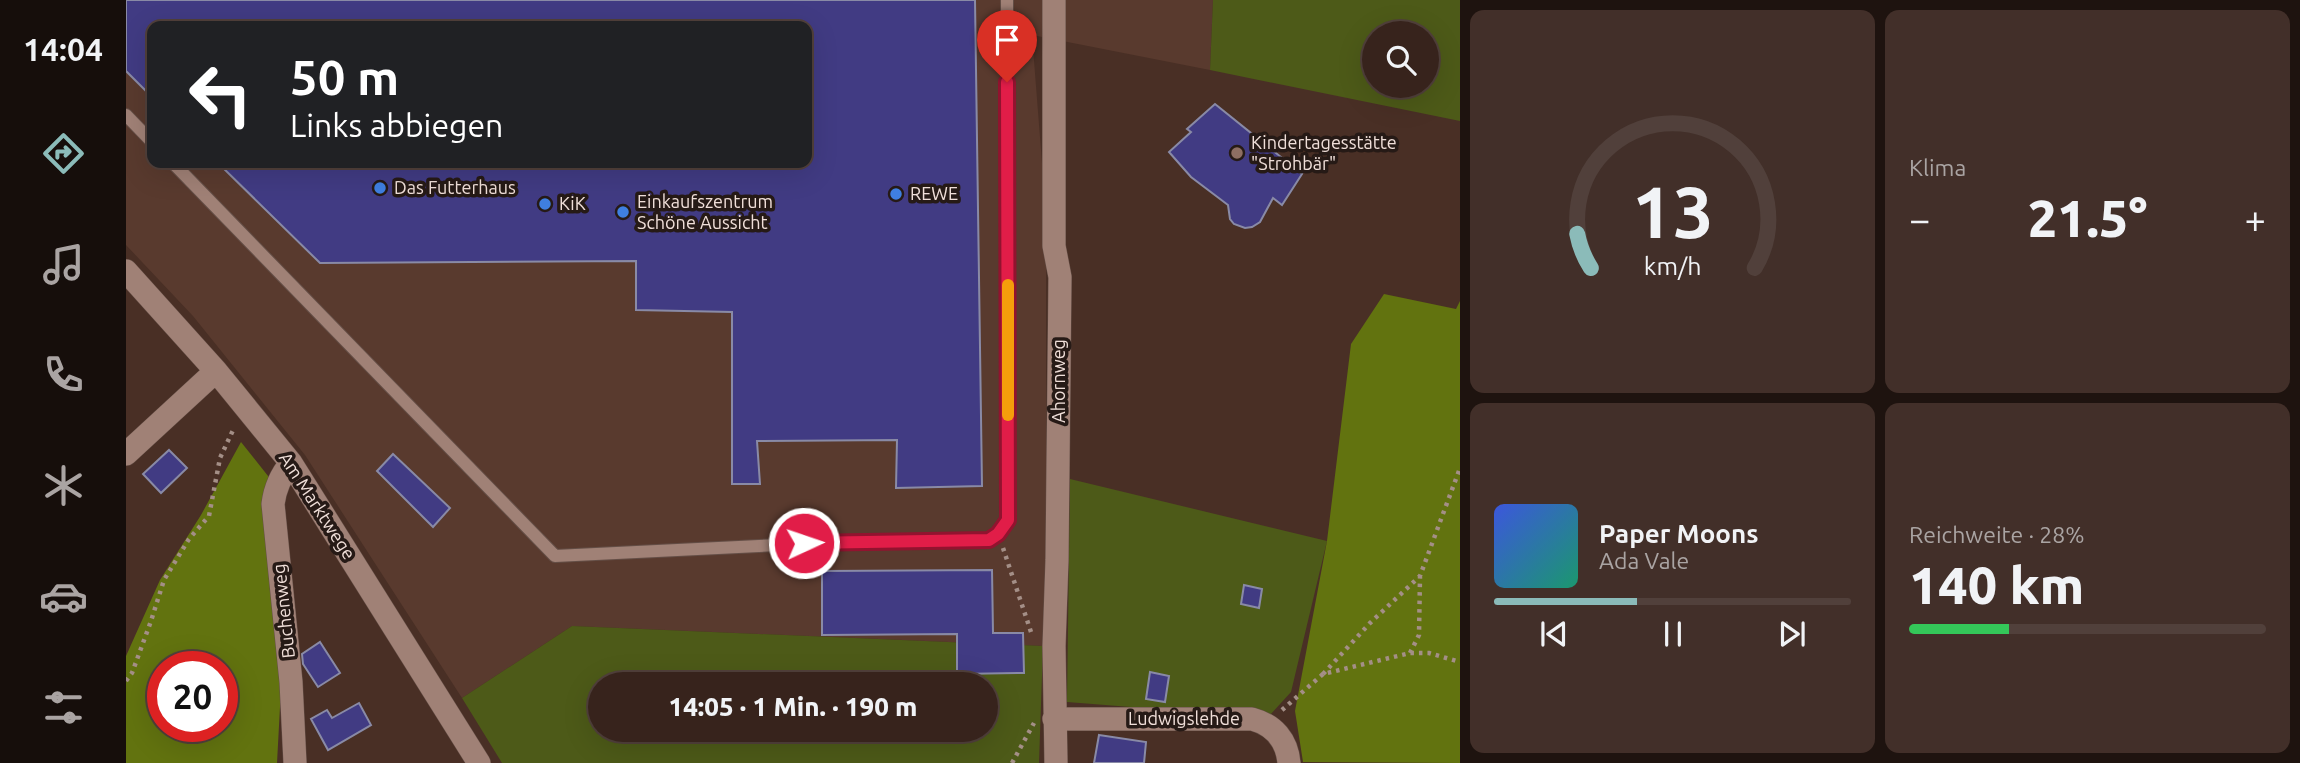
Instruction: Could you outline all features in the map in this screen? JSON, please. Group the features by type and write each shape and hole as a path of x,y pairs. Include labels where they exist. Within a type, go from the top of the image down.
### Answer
{"street":[{"name":"Ahornweg","path":"1054,0 1054,246 1060,277 1054,639 1056,763"},
{"name":"Am Marktwege","path":"126,271 216,370 291,463 479,763"},
{"path":"126,454 216,370"},
{"name":"Buchenweg","path":"291,463 282,474 274,492 273,504 291,682 295,763"},
{"name":"Ludwigslehde","path":"1054,719 1252,719 1267,723"},
{"path":"1267,723 1282,738 1289,763"}],"lane":[{"path":"178,168 555,556 860,541 989,540 998,534 1008,520 1007,0"},
{"path":"126,114 147,137"}],"path":[{"path":"126,681 132,673 164,580 189,539 209,516 220,458 236,424"},
{"path":"1410,653 1419,635 1420,576 1460,468"},
{"path":"998,534 1031,633 1054,639"},
{"path":"1267,723 1324,674 1370,623 1420,576"},
{"path":"1324,674 1410,653 1429,653 1460,662"},
{"path":"1012,763 1031,726 1039,719 1054,719"}],"shaded area":[{"path":"126,0 1213,0 1210,70 1032,35 1046,214 1046,559 1043,646 572,626 462,698 305,455 193,316 126,245"}],"green space":[{"path":"1213,0 1460,0 1460,121 1210,70"},
{"path":"1384,294 1456,309 1460,301 1460,763 1303,762 1295,711 1327,541 1351,344"},
{"path":"241,442 272,481 283,651 277,763 126,763 126,656 160,580 201,515"},
{"path":"1070,479 1327,541 1291,692 1270,715 1067,702"},
{"path":"572,626 1043,646 1039,763 502,763 462,698"}],"building":[{"name":"Einkaufszentrum Schöne Aussicht","path":"126,0 975,0 982,486 896,488 897,440 757,441 760,484 732,484 732,312 636,310 636,261 320,263 223,168 812,168 812,21 147,21 147,92 126,71"},
{"path":"1215,104 1302,174 1282,205 1273,198 1260,222 1252,227 1245,228 1234,224 1230,219 1228,205 1191,177 1169,152 1191,132 1187,129"},
{"path":"169,450 187,468 161,493 143,474"},
{"path":"393,454 450,508 433,527 377,471"},
{"path":"992,570 993,633 1023,633 1024,673 957,672 957,634 822,635 822,571"},
{"path":"1244,585 1262,589 1259,608 1241,604"},
{"path":"320,642 340,673 318,687 303,664 302,654"},
{"path":"1150,672 1169,676 1165,702 1146,699"},
{"path":"359,703 371,725 328,750 311,719 327,710 332,718"},
{"path":"1099,735 1146,742 1144,763 1094,763"}],"slow traffic":[{"path":"1008,285 1008,415"}],"place":[{"name":"Kindertagesstätte \"Strohbär\"","path":"1237,153"},
{"name":"Das Futterhaus","path":"380,188"},
{"name":"REWE","path":"896,194"},
{"name":"KiK","path":"545,204"},
{"name":"Einkaufszentrum Schöne Aussicht","path":"623,212"}],"route":[{"path":"804,543 989,540 998,534 1008,520 1007,82"}]}
